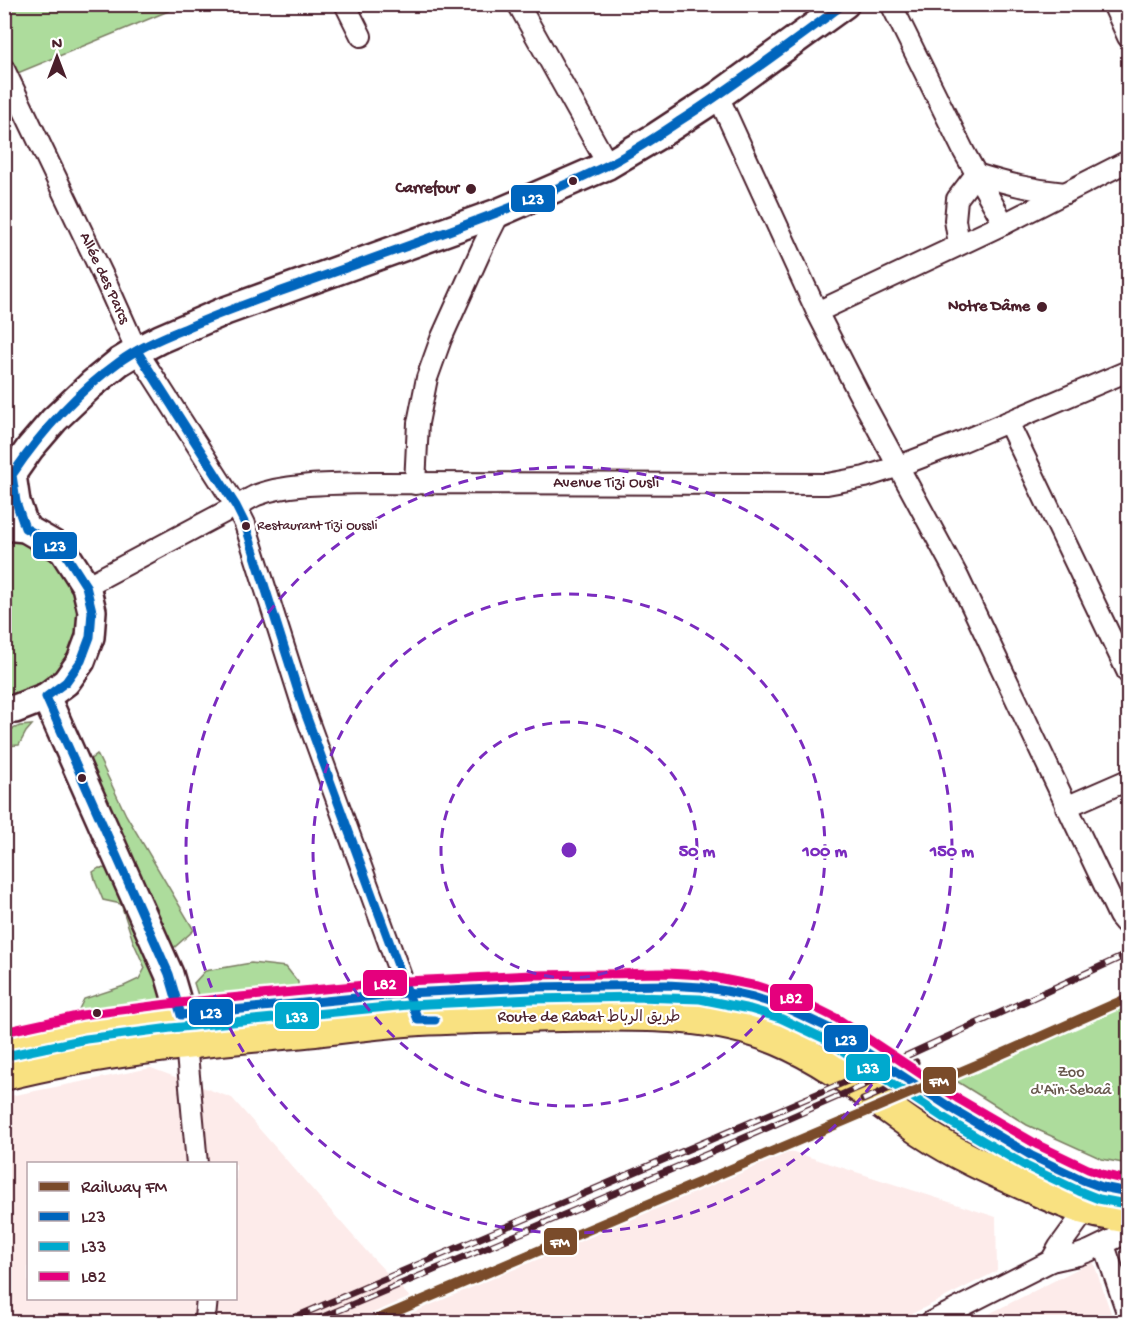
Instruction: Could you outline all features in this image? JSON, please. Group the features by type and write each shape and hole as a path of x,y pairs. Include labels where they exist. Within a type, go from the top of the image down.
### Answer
{"main road":[{"name":"Route de Rabat طريق الرباط","path":"4,1075 81,1058 184,1029 407,993 532,987 667,985 700,987 753,997 783,1007 831,1029 951,1108 1032,1156 1083,1180 1102,1187 1128,1192"},
{"name":"Route de Rabat طريق الرباط","path":"4,1044 84,1027 184,1029 545,1016 694,1018 747,1029 803,1051 827,1065 924,1133 985,1168 1086,1210 1128,1218"}],"street":[{"path":"345,4 361,36"},
{"path":"891,4 976,174 1004,224"},
{"path":"1113,4 1128,37"},
{"path":"4,709 15,709 46,697 66,681 81,661 90,637 92,611 87,586 63,550 15,527 16,502 8,480 30,448 54,420 92,384 137,351 225,311 500,212 609,165 718,96 841,6"},
{"path":"527,8 609,165"},
{"name":"Allée des Parcs","path":"4,69 137,351 236,506 245,525 306,718 418,1020"},
{"path":"718,96 817,312 958,578 1119,916 1128,924"},
{"path":"817,312 1004,224 1128,161"},
{"path":"976,174 1016,186 1065,193"},
{"path":"959,244 955,220 957,199 976,174"},
{"path":"415,484 418,423 427,378 441,339 500,212"},
{"name":"Avenue Tizi Ousli","path":"87,586 236,506 258,495 279,489 370,483 827,484 865,477 900,466 1128,371"},
{"path":"1008,422 1128,674"},
{"path":"46,697 169,974 184,1029 197,1162"},
{"path":"1066,807 1128,780"},
{"path":"1051,1261 1086,1210"},
{"path":"931,1323 1051,1261 1078,1256 1104,1245 1128,1229"},
{"path":"1104,1245 1128,1316"},
{"path":"203,1323 207,1300"}],"shaded area":[{"path":"151,1068 232,1098 368,1253 420,1308 778,1147 996,1217 997,1271 896,1322 5,1322 5,1097"},
{"path":"1093,1261 1114,1322 973,1322"}],"green space":[{"path":"5,5 183,5 8,77 5,67"},
{"path":"5,540 25,543 48,554 67,572 78,594 79,644 50,685 5,701"},
{"path":"32,725 19,745 5,746 5,732 20,726"},
{"path":"97,754 126,815 194,930 168,953 81,767"},
{"path":"99,868 111,869 171,1005 81,1018 78,1011 84,999 139,979 145,968 121,904 103,900 93,872"},
{"path":"251,963 286,967 298,982 298,990 199,999 194,983 205,971"},
{"name":"Zoo d'Aïn-Sebaâ","path":"1128,991 1128,1164 1102,1159 1027,1125 950,1077"}],"railway":[{"path":"284,1322 908,1055 1128,954"},
{"path":"311,1322 710,1153 916,1062"},
{"path":"863,1100 926,1072"}],"rail line":[{"name":"FM","path":"371,1322 988,1060 1128,998"}],"transit line":[{"name":"L23","path":"844,4 722,92 644,144 606,166 529,200 412,245 238,307 167,336 126,357 88,387 47,429 12,475 16,502 25,528 63,550 86,586 92,611 90,637 81,661 66,682 46,697 169,974 181,1015 407,993 532,987 667,985 726,991 784,1007 831,1029 951,1108 1032,1156 1083,1180 1102,1187 1128,1192"},
{"name":"L23","path":"137,351 236,506 245,524 303,707 418,1020 435,1020"},
{"name":"L82","path":"4,1032 82,1015 168,1004 406,981 532,975 667,973 703,975 757,986 814,1007 838,1019 957,1098 1038,1145 1088,1169 1128,1180"},
{"name":"L33","path":"6,1056 86,1039 171,1028 408,1005 532,999 638,997 700,999 750,1009 780,1018 825,1039 944,1118 1026,1166 1099,1199 1126,1204"}],"place":[{"name":"Carrefour","path":"471,189"},
{"name":"Notre Dâme","path":"1042,307"},
{"name":"Restaurant Tizi Oussli","path":"246,526"}]}
